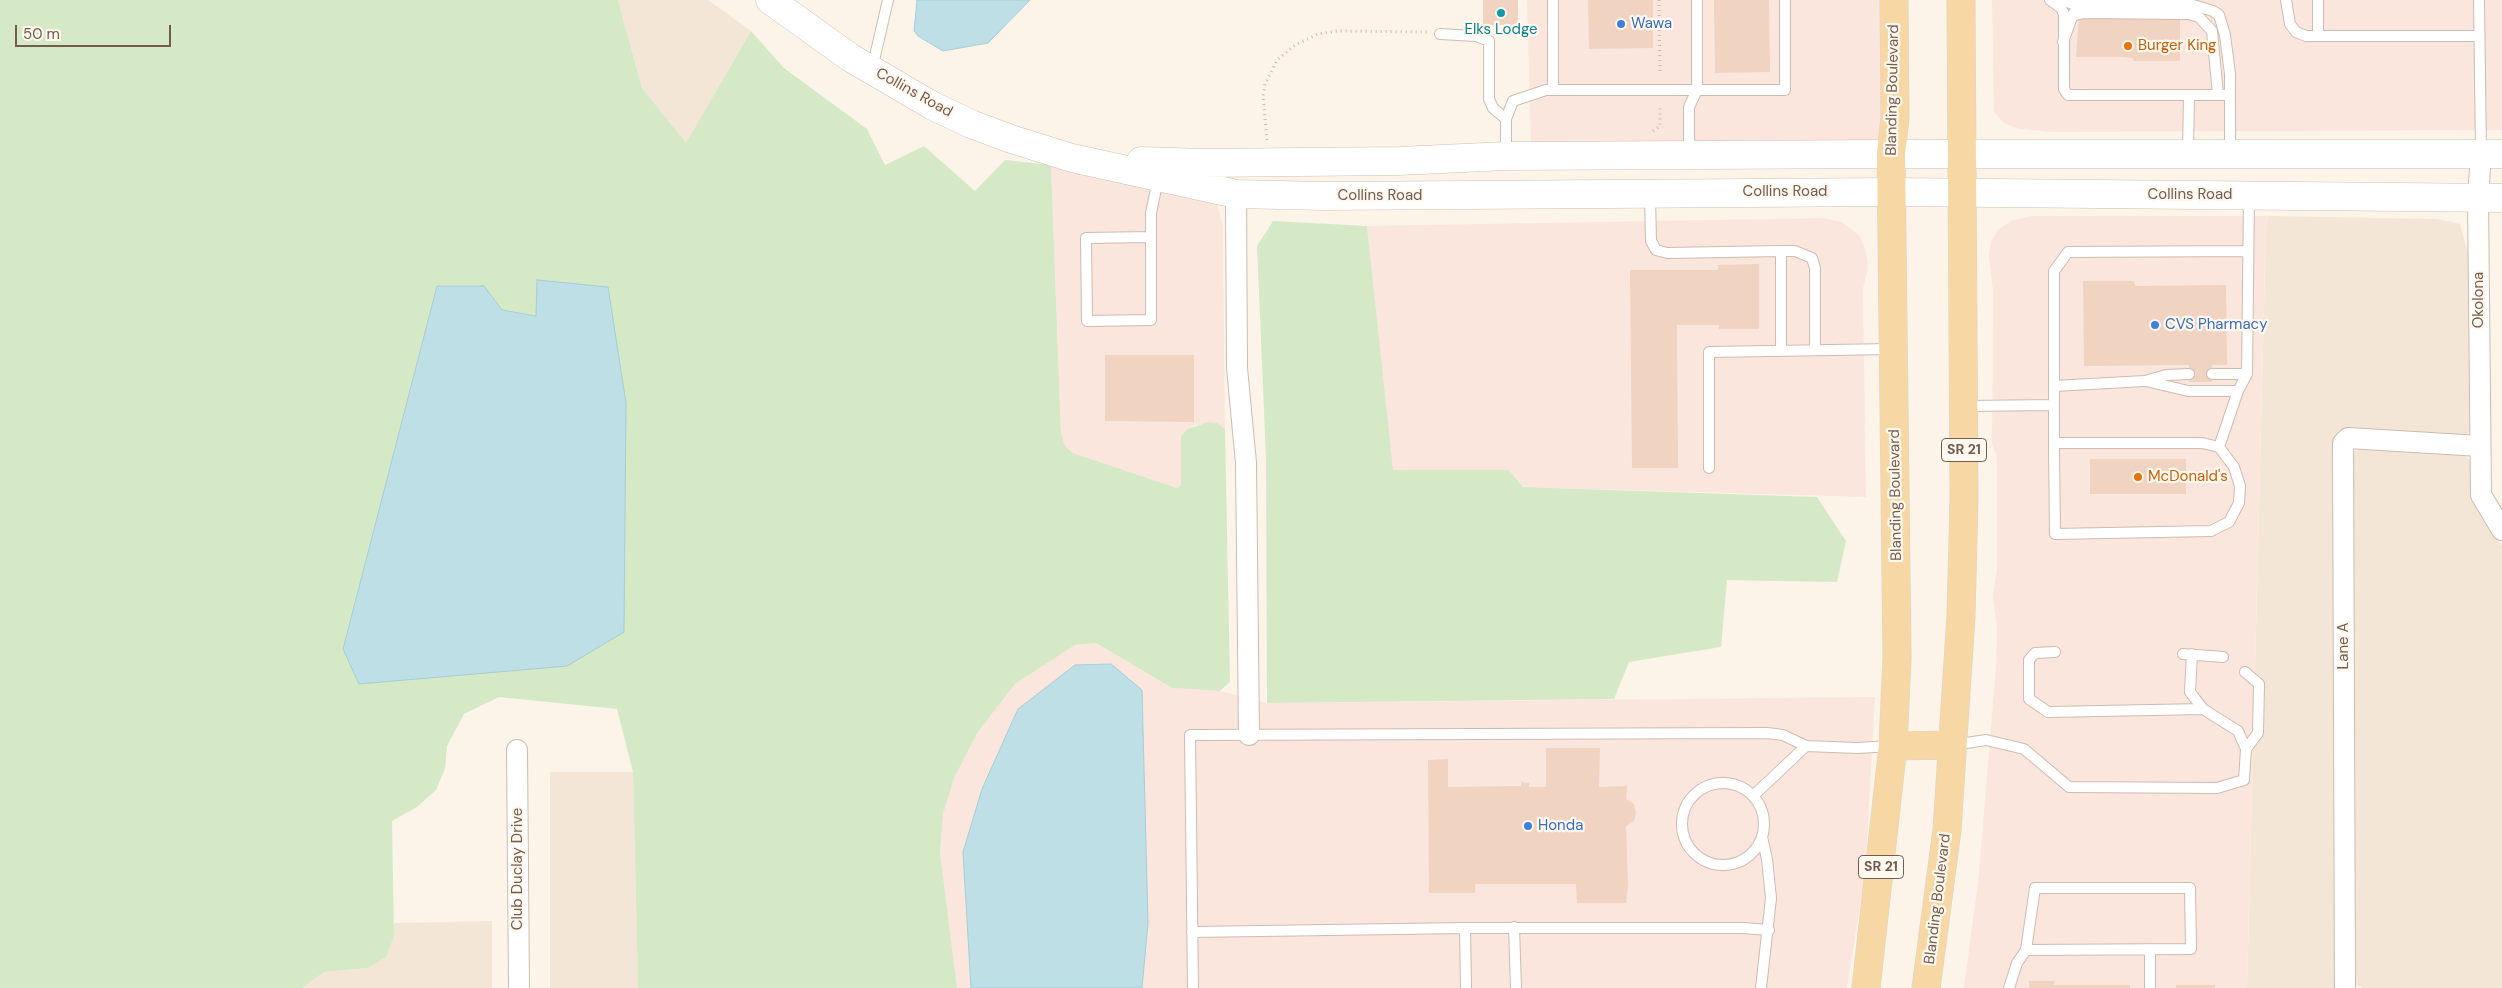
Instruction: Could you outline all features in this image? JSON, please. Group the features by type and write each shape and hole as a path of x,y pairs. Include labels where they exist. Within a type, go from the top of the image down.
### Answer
{"main road":[{"name":"Blanding Boulevard","path":"1866,988 1893,746 1897,658 1891,154 1895,118 1894,0"},
{"name":"Blanding Boulevard","path":"1926,988 1947,830 1961,616 1964,406 1961,0"},
{"path":"1893,746 1952,745"}],"street":[{"name":"Collins Road","path":"770,0 837,49 933,106 971,124 1011,140 1072,158 1236,194 1324,196 1892,192 2490,198"},
{"name":"Collins Road","path":"1072,158 1204,163 1398,161 1506,156 2491,154"},
{"name":"Okolona","path":"2491,154 2480,446 2480,495 2502,530"},
{"path":"1236,194 1237,368 1246,463 1249,735"},
{"name":"Lane A","path":"2345,988 2344,443 2348,438 2480,446"},
{"name":"Club Duclay Drive","path":"518,750 519,988"}],"lane":[{"path":"872,70 888,0"},
{"path":"1553,0 1553,90"},
{"path":"1689,156 1689,107 1697,90 1697,0"},
{"path":"1506,156 1506,119 1513,101 1534,93 1553,90 1785,90 1785,0"},
{"path":"2050,0 2061,8 2064,14 2064,89 2068,96 2230,95"},
{"path":"2062,0 2066,3 2081,4 2193,4 2219,15 2225,35 2230,95 2230,154"},
{"path":"2286,0 2287,18 2293,29 2301,35 2479,36"},
{"path":"2318,0 2318,36"},
{"path":"2479,0 2479,36 2491,154"},
{"path":"2063,42 2072,16 2081,4"},
{"path":"2072,16 2083,13 2188,14 2199,17 2212,31 2218,95"},
{"path":"1440,34 1476,36 1489,41 1489,99 1493,108 1506,119"},
{"path":"2188,96 2188,154"},
{"path":"1151,237 1086,238 1087,321 1151,320 1151,237 1151,213 1159,178"},
{"path":"1650,193 1651,242 1656,250 1667,253 1795,250 1812,258 1815,268 1815,350"},
{"path":"2219,446 2238,391 2247,374 2248,195"},
{"path":"1781,351 1782,250"},
{"path":"2054,443 2202,443 2219,446 2234,467 2240,486 2240,503 2229,522 2221,528 2210,531 2168,534 2055,534 2054,443 2054,271 2068,252 2248,251"},
{"path":"1709,468 1709,352 1894,349"},
{"path":"2054,386 2145,381 2166,375 2189,374"},
{"path":"2212,374 2247,374"},
{"path":"2145,381 2188,391 2238,391"},
{"path":"1964,406 2054,404"},
{"path":"2055,652 2035,653 2029,660 2030,699 2048,712 2203,710"},
{"path":"1952,745 1986,740 2024,749 2069,787 2217,788 2244,780 2246,749 2238,731 2203,710 2190,692 2187,654 2223,657"},
{"path":"2245,672 2259,684 2258,733 2246,749"},
{"path":"1193,988 1190,736 1767,733 1783,736 1806,746 1857,748 1893,746"},
{"path":"1753,796 1806,746"},
{"path":"1761,988 1768,930 1770,885 1762,837 1764,825 1762,812 1753,796 1739,786 1728,783 1716,783 1704,786 1687,802 1682,812 1682,834 1687,845 1698,857 1712,864 1736,863 1747,857 1756,848 1762,837"},
{"path":"2009,988 2017,963 2026,950 2036,888 2190,888 2191,949 2026,950"},
{"path":"1192,932 1514,927 1743,928 1768,930"},
{"path":"1514,927 1516,988"},
{"path":"1465,928 1466,988"},
{"path":"2150,950 2150,988"}],"path":[{"path":"1646,136 1660,126 1659,0"},
{"path":"1269,162 1264,111 1265,84 1277,60 1289,50 1309,38 1337,31 1418,31 1440,34"}],"shaded area":[{"path":"618,0 708,0 751,31 686,144 642,88"},
{"path":"1527,0 1881,0 1884,146 1531,149"},
{"path":"1992,0 2502,0 2502,130 2053,132 2020,129 2005,124 1994,112"},
{"path":"1051,165 1200,196 1217,205 1223,225 1225,429 1217,423 1195,425 1187,429 1181,436 1181,485 1177,488 1073,453 1065,446 1061,434"},
{"path":"2031,216 2269,216 2266,225 2247,988 1964,988 1979,874 1996,665 1997,628 1993,598 1997,568 1997,457 1992,444 1993,291 1989,256 1991,241 1998,230 2011,221"},
{"path":"2269,216 2437,219 2460,224 2469,257 2471,428 2467,435 2339,431 2334,438 2336,988 2247,988 2266,225"},
{"path":"1824,218 1842,222 1860,236 1866,252 1868,268 1863,289 1866,497 1523,487 1509,470 1392,470 1367,226"},
{"path":"2365,448 2463,454 2470,460 2472,499 2502,546 2502,988 2363,988 2357,985 2353,976 2351,456 2355,451"},
{"path":"1096,643 1172,688 1220,691 1267,703 1875,697 1865,874 1847,988 957,988 940,852 943,815 954,778 978,732 1015,684 1075,645"},
{"path":"550,772 633,772 638,988 550,988"},
{"path":"492,921 492,988 302,988 324,972 367,968 394,936 394,923"}],"green space":[{"path":"0,0 618,0 642,88 686,143 751,31 784,68 867,129 885,165 924,146 975,191 1005,160 1051,165 1061,434 1065,446 1073,453 1177,488 1181,485 1181,436 1187,429 1209,422 1217,423 1225,429 1230,682 1220,691 1172,688 1096,643 1075,645 1015,684 978,732 954,778 943,815 940,852 957,988 638,988 633,772 617,709 499,697 464,714 447,746 445,769 436,790 417,807 392,821 394,936 386,957 367,968 324,972 302,988 0,988","holes":["437,286 502,310 537,316 343,649"]},
{"path":"1273,221 1367,226 1393,470 1509,470 1523,487 1817,497 1846,541 1837,582 1727,580 1721,647 1629,662 1614,699 1267,703 1266,458 1257,246"}],"water":[{"path":"917,0 1030,0 988,43 943,51 918,36 914,31"},
{"path":"537,280 608,287 626,403 624,632 567,666 359,684 343,649 437,286 484,286 502,310 536,316"},
{"path":"1111,664 1142,690 1148,923 1142,988 971,988 963,852 982,789 1018,709 1075,665"}],"building":[{"name":"Elks Lodge","path":"1483,0 1518,0 1518,25 1483,25"},
{"name":"Wawa","path":"1588,0 1653,0 1653,48 1589,49"},
{"name":"Wawa","path":"1714,0 1769,0 1770,72 1715,73"},
{"name":"Burger King","path":"2079,16 2180,16 2180,61 2134,61 2132,58 2120,57 2076,57"},
{"path":"1759,264 1759,329 1719,329 1719,325 1677,325 1678,468 1632,468 1630,270 1718,270 1718,265"},
{"name":"CVS Pharmacy","path":"2083,281 2134,281 2135,286 2226,285 2227,365 2212,365 2212,382 2189,382 2189,365 2084,366"},
{"path":"1105,355 1194,355 1194,422 1105,421"},
{"name":"McDonald's","path":"2090,459 2186,459 2186,494 2090,494"},
{"name":"Honda","path":"1546,748 1600,748 1599,787 1627,786 1626,799 1634,804 1636,813 1634,821 1626,826 1628,885 1626,903 1577,903 1576,884 1475,884 1475,893 1429,893 1428,760 1448,759 1448,787 1521,786 1521,782 1529,783 1529,787 1546,787"},
{"path":"2029,981 2054,981 2054,985 2130,985 2130,988 2029,988"},
{"path":"2176,985 2215,985 2215,988 2176,988"}],"place":[{"name":"Elks Lodge","path":"1501,13"},
{"name":"Wawa","path":"1621,24"},
{"name":"Burger King","path":"2128,46"},
{"name":"CVS Pharmacy","path":"2155,325"},
{"name":"McDonald's","path":"2138,477"},
{"name":"Honda","path":"1528,826"}]}
